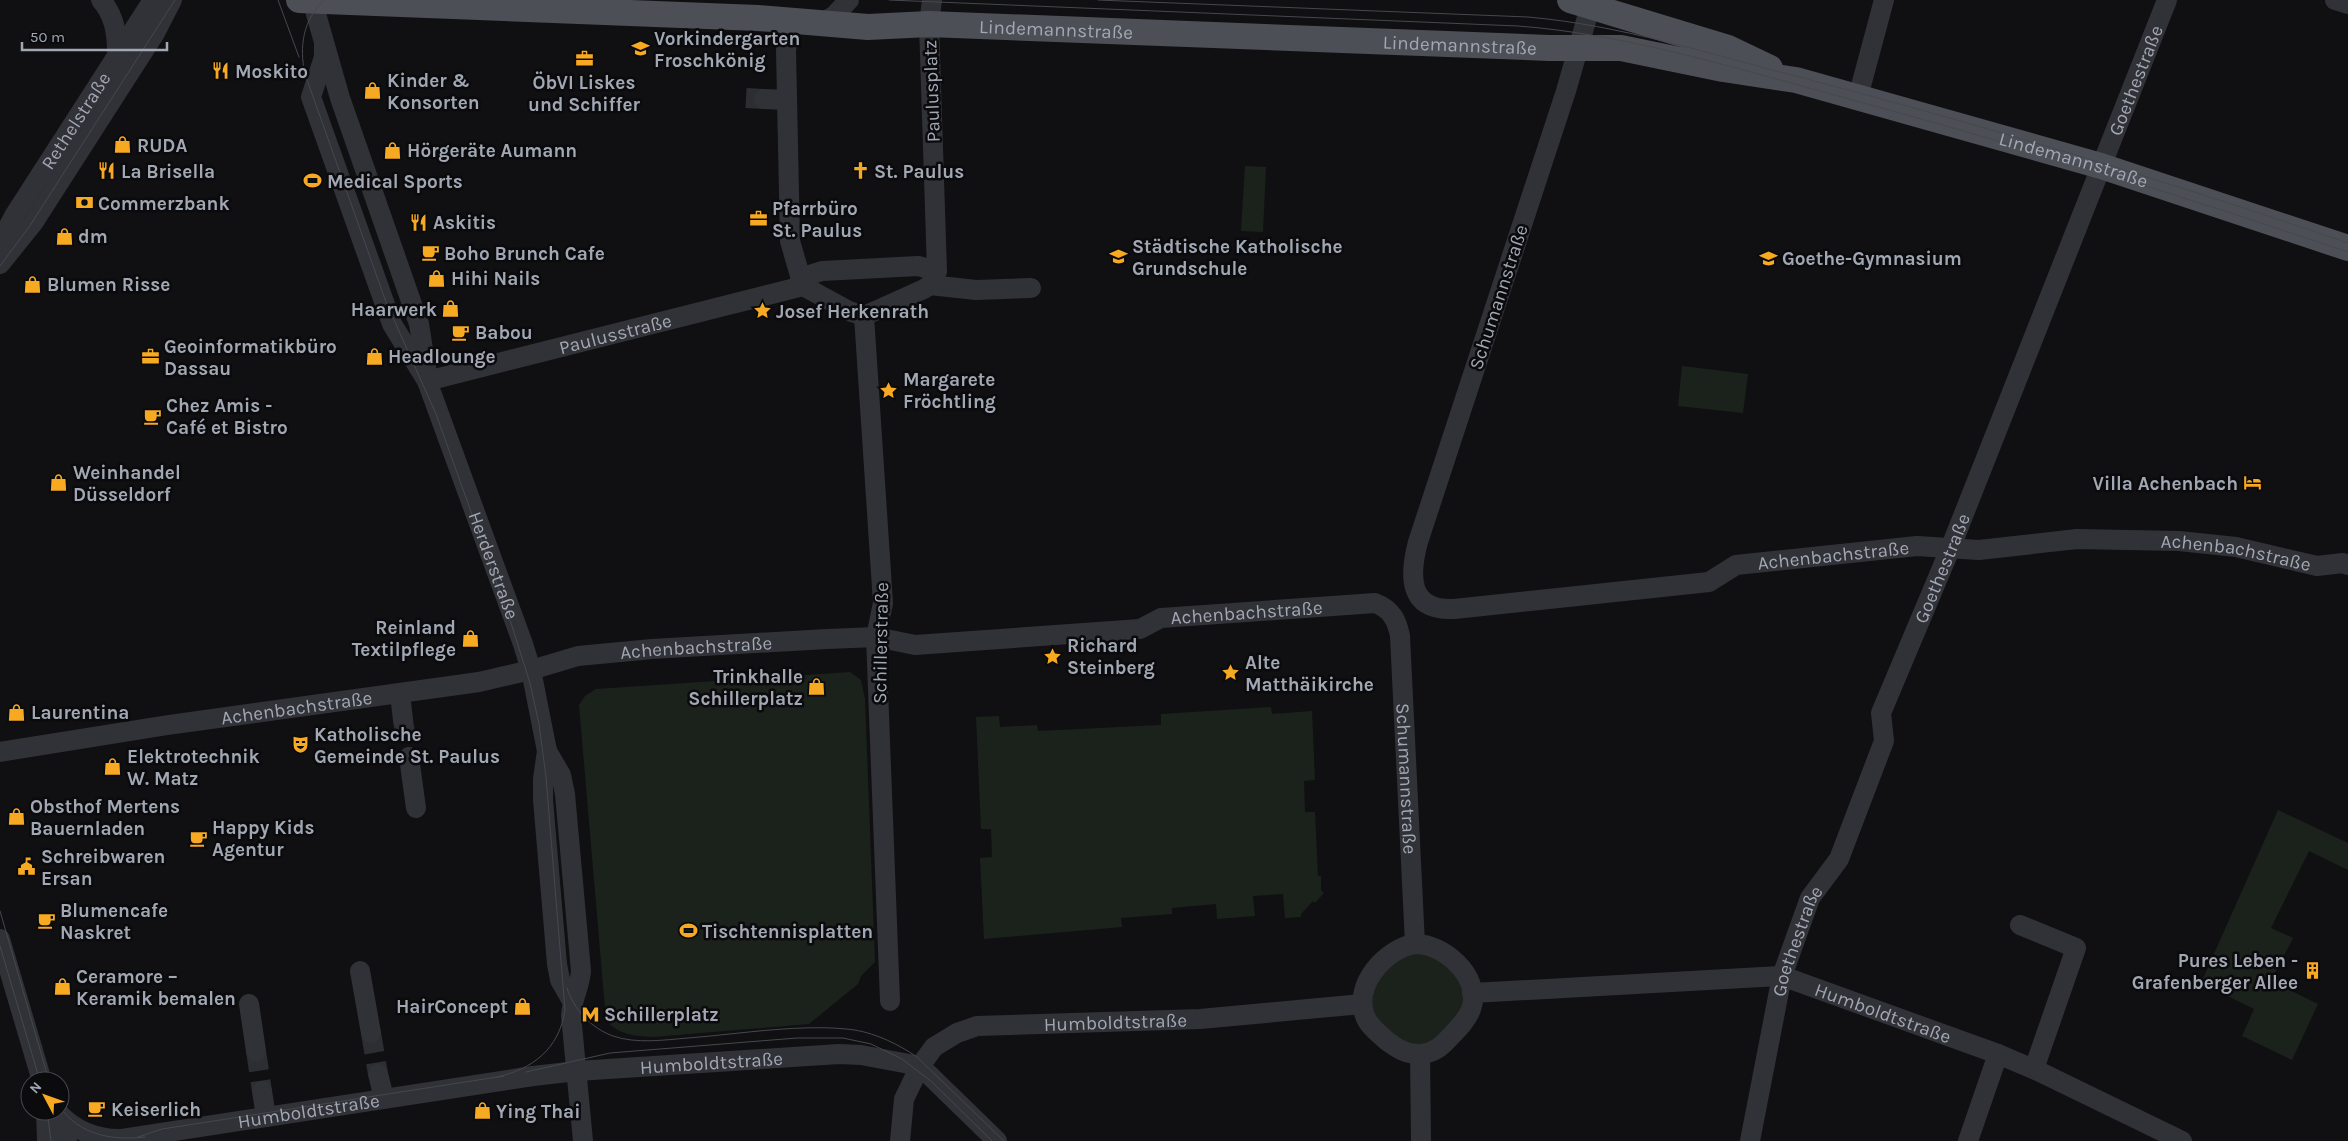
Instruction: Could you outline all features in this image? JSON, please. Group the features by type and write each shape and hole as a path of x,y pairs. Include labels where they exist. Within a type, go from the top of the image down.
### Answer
{"main road":[{"name":"Lindemannstraße","path":"309,0 823,22 868,27 931,12 1549,48 1621,48 1723,69 1796,80 1858,97 2101,166 2348,248"},
{"name":"Lindemannstraße","path":"1584,2 1728,48 1796,80"}],"street":[{"path":"100,0 108,8 113,19 117,35 117,52"},
{"name":"Rethelstraße","path":"0,243 14,216 117,52 153,0"},
{"path":"0,264 37,217 155,33 172,0"},
{"name":"Herderstraße","path":"309,0 338,93 419,324 427,381"},
{"path":"823,22 834,16 849,0"},
{"path":"1858,97 1884,0"},
{"name":"Goethestraße","path":"1750,1141 1782,976 1810,898 1839,858 1884,741 1881,713 1950,548 2167,0"},
{"path":"2335,0 2348,4"},
{"name":"Schumannstraße","path":"1417,594 1412,575 1418,542 1579,47 1584,2"},
{"name":"Paulusplatz","path":"931,12 934,278"},
{"path":"796,21 789,32 786,50 790,242 801,282 849,311 864,316 934,278"},
{"name":"Herderstraße","path":"324,45 324,57 312,97 392,324 427,381 531,670 547,752 543,779 543,800 556,964 560,980 572,1001 571,1015 583,1141"},
{"path":"764,99 787,100"},
{"path":"801,282 822,270 918,266 934,278 976,290 1031,288"},
{"name":"Paulusstraße","path":"427,381 801,282"},
{"name":"Schillerstraße","path":"864,316 883,603 876,637 890,1001"},
{"name":"Achenbachstraße","path":"1417,594 1436,608 1454,609 1710,582 1736,566 1917,546 1979,550 2076,539 2179,541 2236,547 2317,566 2344,563 2348,565"},
{"name":"Achenbachstraße","path":"0,752 168,724 479,682 531,670 578,656 652,649 876,637 915,645 1140,630 1161,618 1363,603 1375,603 1383,606 1393,615"},
{"name":"Schumannstraße","path":"1393,615 1400,636 1415,944"},
{"path":"400,694 403,720"},
{"path":"410,757 416,808"},
{"path":"2020,925 2076,948 2034,1069"},
{"path":"0,939 39,1071"},
{"path":"1415,944 1431,945 1452,960 1467,976 1472,993 1470,1012 1455,1032 1436,1050 1420,1054 1400,1051 1384,1038 1367,1020 1362,1004 1365,986 1379,966 1397,948 1415,944"},
{"path":"360,972 371,1033"},
{"name":"Humboldtstraße","path":"1472,993 1782,976 1998,1054 2034,1069 2182,1141"},
{"path":"249,1004 256,1051"},
{"name":"Humboldtstraße","path":"68,1121 96,1136 117,1140 135,1139 384,1098 577,1071 839,1054 861,1055 920,1066 934,1047 958,1033 978,1026 1200,1019 1362,1004"},
{"path":"1420,1054 1421,1141"},
{"path":"1968,1141 1998,1054"},
{"path":"900,1141 904,1099 920,1066 997,1141"},
{"path":"378,1074 384,1098"},
{"path":"262,1091 266,1117"},
{"path":"46,1121 47,1141"},
{"path":"58,1121 67,1141"}],"shaded area":[{"path":"1245,166 1266,167 1263,232 1241,231"},
{"path":"1682,366 1748,374 1743,413 1678,406"},
{"name":"Schillerplatz","path":"850,672 861,680 865,699 875,962 861,976 858,984 809,1024 653,1037 633,1035 616,1029 606,1020 579,705 585,696 596,689"},
{"path":"1271,707 1272,714 1312,711 1315,780 1304,781 1305,812 1315,812 1318,876 1321,876 1321,890 1324,893 1315,903 1313,901 1301,914 1301,917 1285,918 1283,894 1253,896 1255,916 1217,919 1216,904 1172,908 1172,914 1121,918 1122,927 984,939 980,858 992,857 991,829 981,829 976,717 999,716 1000,727 1037,725 1038,731 1161,725 1161,714"},
{"path":"2278,810 2348,843 2348,870 2309,851 2271,928 2293,938 2271,981 2318,1004 2292,1060 2242,1036 2254,1009 2201,983"},
{"path":"1422,945 1464,974 1468,1012 1420,1053 1372,1024 1369,980"}],"tunnel":[{"path":"746,98 764,99"},
{"path":"403,720 409,757"},
{"path":"371,1033 378,1074"},
{"path":"256,1051 262,1091"}],"tram line":[{"path":"0,266 29,227 175,0"},
{"path":"278,0 299,57"},
{"path":"324,0 311,16 304,34 302,53 305,74 386,302 436,414 511,623 530,683 539,724 546,777 565,1010 557,1036 542,1055 522,1069 497,1077"},
{"path":"889,0 1518,26 1597,36 1715,62 1961,130 2220,209 2348,252"},
{"path":"1098,0 1528,17 1631,33 1868,95 2006,134 2144,176 2348,243"},
{"path":"0,911 46,1071"},
{"path":"0,946 37,1071"},
{"path":"567,988 574,1004 591,1023 605,1033 631,1040 660,1040 793,1028 835,1028 871,1034 895,1044 917,1057 1004,1141"},
{"path":"526,1072 610,1053 797,1038 843,1038 871,1044 902,1059 931,1081 992,1141"},
{"path":"138,1137 162,1129 504,1076"},
{"path":"70,1118 87,1130 109,1137 145,1137"},
{"path":"48,1121 51,1141"}],"place":[{"name":"Vorkindergarten Froschkönig","path":"640,49"},
{"name":"ÖbVI Liskes und Schiffer","path":"584,59"},
{"name":"Moskito","path":"221,71"},
{"name":"Kinder & Konsorten","path":"373,91"},
{"name":"RUDA","path":"123,145"},
{"name":"Hörgeräte Aumann","path":"393,150"},
{"name":"La Brisella","path":"107,171"},
{"name":"St. Paulus","path":"860,171"},
{"name":"Medical Sports","path":"313,181"},
{"name":"Commerzbank","path":"84,203"},
{"name":"Pfarrbüro St. Paulus","path":"758,219"},
{"name":"Askitis","path":"419,222"},
{"name":"dm","path":"64,236"},
{"name":"Boho Brunch Cafe","path":"430,253"},
{"name":"Städtische Katholische Grundschule","path":"1118,257"},
{"name":"Goethe-Gymnasium","path":"1768,258"},
{"name":"Hihi Nails","path":"437,278"},
{"name":"Blumen Risse","path":"33,284"},
{"name":"Haarwerk","path":"451,309"},
{"name":"Josef Herkenrath","path":"762,311"},
{"name":"Babou","path":"461,332"},
{"name":"Headlounge","path":"374,356"},
{"name":"Geoinformatikbüro Dassau","path":"150,357"},
{"name":"Margarete Fröchtling","path":"889,390"},
{"name":"Chez Amis - Café et Bistro","path":"152,416"},
{"name":"Weinhandel Düsseldorf","path":"59,483"},
{"name":"Villa Achenbach","path":"2252,483"},
{"name":"Reinland Textilpflege","path":"470,638"},
{"name":"Richard Steinberg","path":"1053,656"},
{"name":"Alte Matthäikirche","path":"1231,673"},
{"name":"Trinkhalle Schillerplatz","path":"817,687"},
{"name":"Laurentina","path":"17,712"},
{"name":"Katholische Gemeinde St. Paulus","path":"300,745"},
{"name":"Elektrotechnik W. Matz","path":"113,767"},
{"name":"Obsthof Mertens Bauernladen","path":"16,817"},
{"name":"Happy Kids Agentur","path":"198,838"},
{"name":"Schreibwaren Ersan","path":"27,867"},
{"name":"Blumencafe Naskret","path":"46,921"},
{"name":"Tischtennisplatten","path":"688,931"},
{"name":"Pures Leben - Grafenberger Allee","path":"2312,971"},
{"name":"Ceramore – Keramik bemalen","path":"62,987"},
{"name":"HairConcept","path":"522,1006"},
{"name":"Schillerplatz","path":"590,1014"},
{"name":"Keiserlich","path":"97,1109"},
{"name":"Ying Thai","path":"482,1111"}]}
